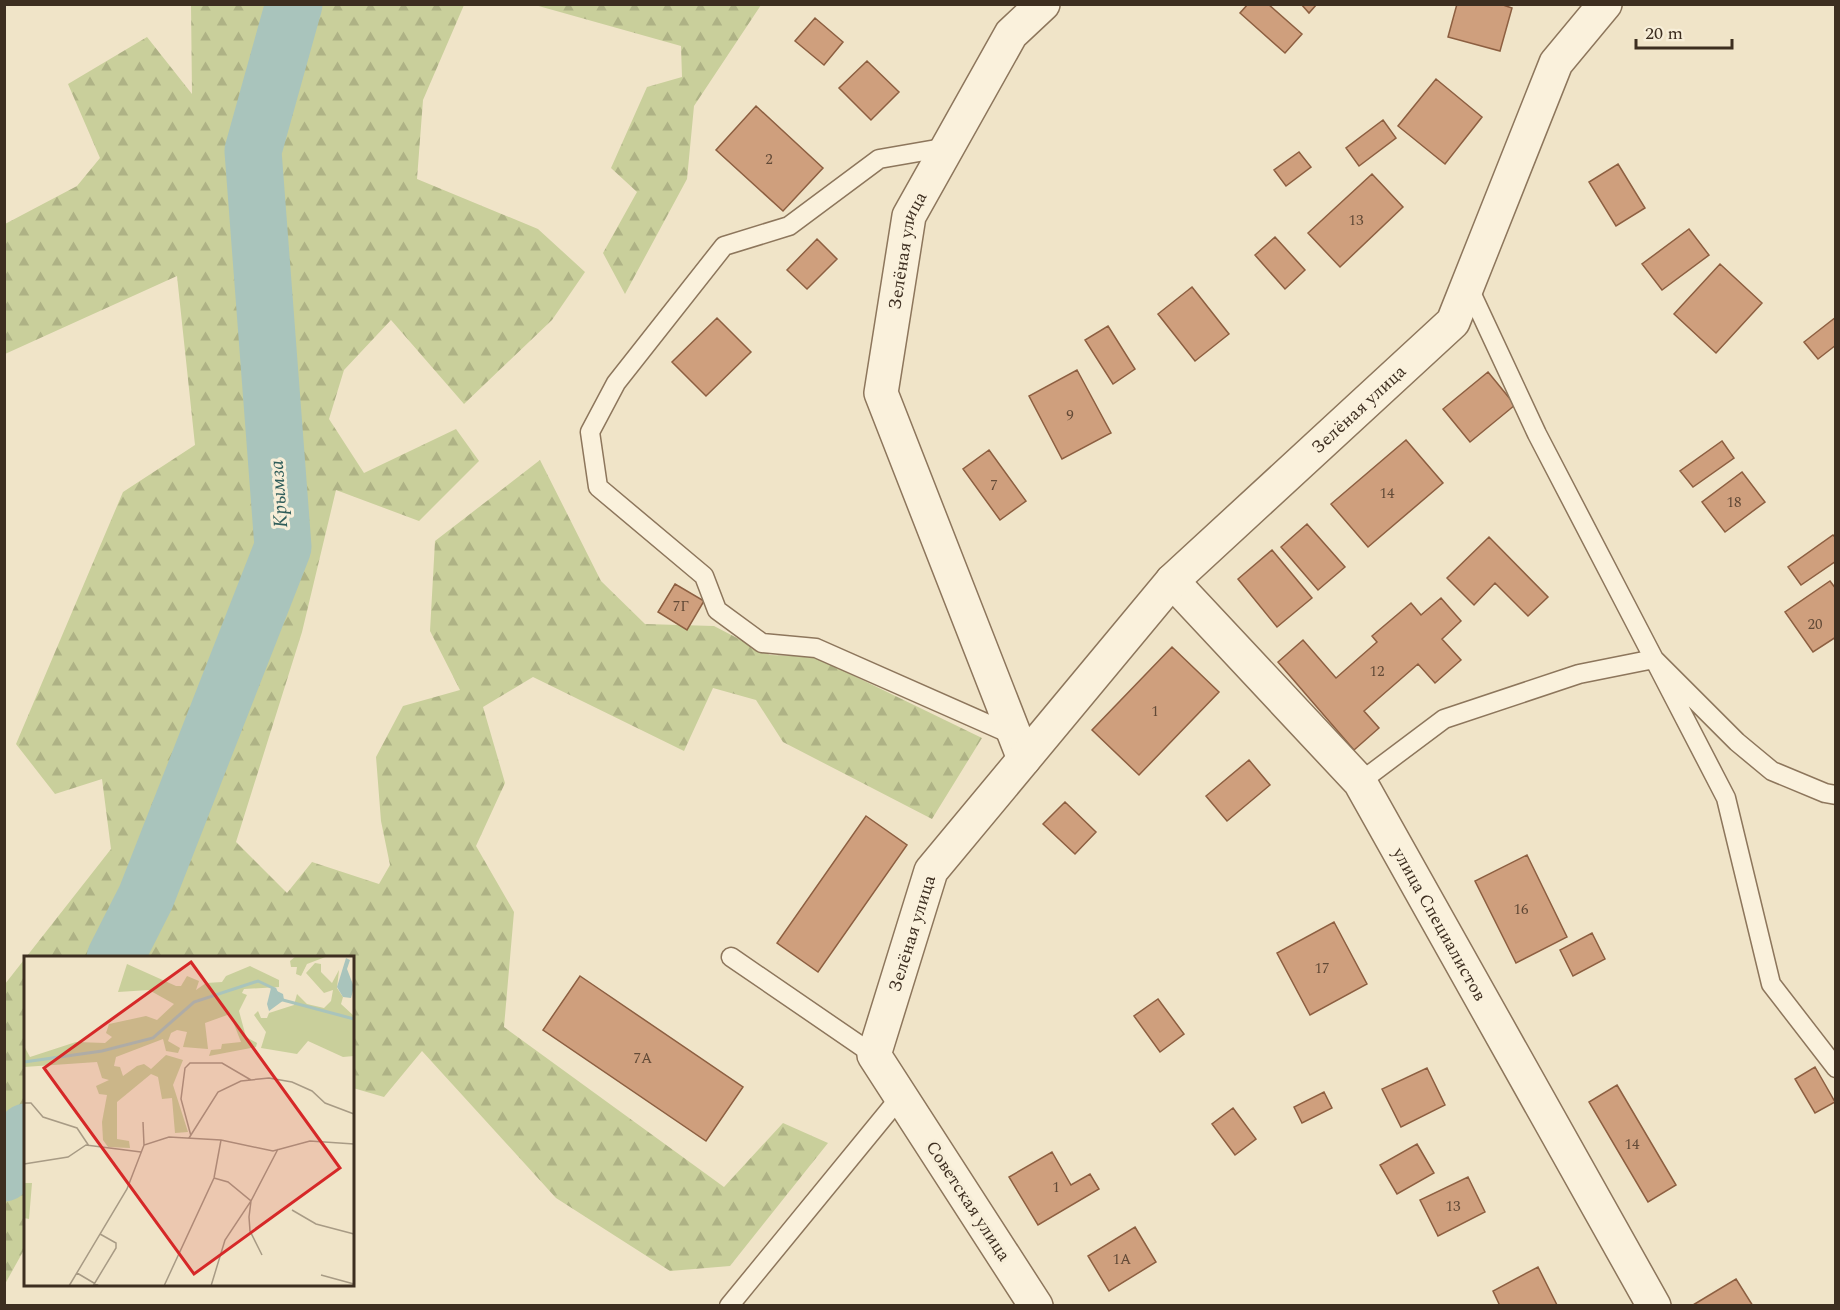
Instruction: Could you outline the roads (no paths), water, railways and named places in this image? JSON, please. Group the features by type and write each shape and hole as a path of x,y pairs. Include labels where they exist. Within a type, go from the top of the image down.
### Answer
{"street":[{"name":"Зелёная улица","path":"1020,748 881,393 909,216 1011,34 1043,4"},
{"name":"Зелёная улица","path":"874,1054 931,871 1020,748 1173,581 1454,322 1556,63 1605,4"},
{"name":"улица Специалистов","path":"1173,581 1360,782 1654,1305"},
{"path":"874,1054 901,1096"},
{"name":"Советская улица","path":"901,1096 1036,1305"}],"lane":[{"path":"948,147 879,159 789,226 724,246 616,383 590,432 598,487 704,576 717,610 762,643 816,648 1020,748"},
{"path":"1468,286 1538,434 1726,798 1771,984 1836,1068"},
{"path":"1360,782 1444,719 1579,674 1654,659"},
{"path":"1654,659 1737,742 1772,771 1825,793 1836,795"},
{"path":"731,957 874,1054"},
{"path":"729,1305 901,1096"}],"waterway":[{"name":"Крымза","path":"116,956 146,897 283,547 253,151 294,4"},
{"name":"Крымза","path":"4,1173 24,1136"}]}
